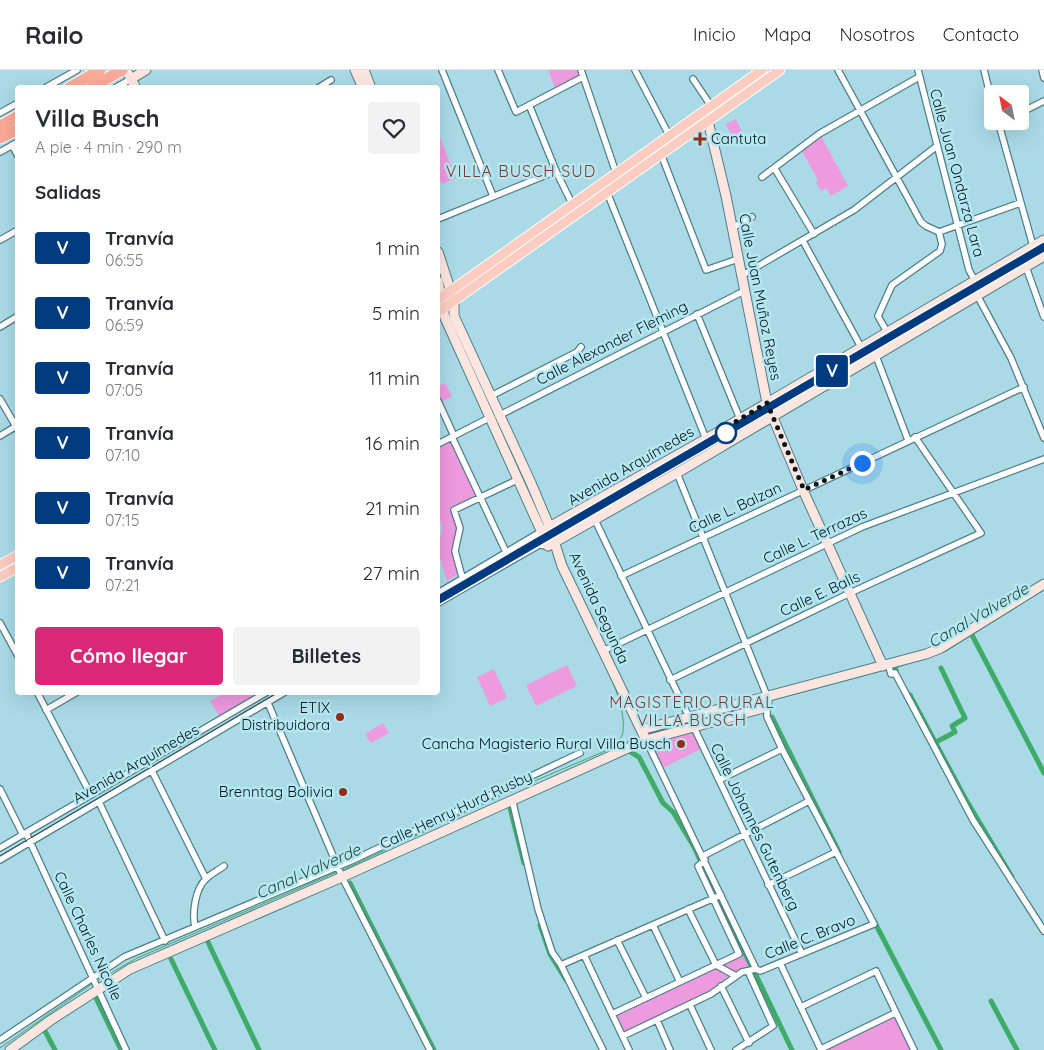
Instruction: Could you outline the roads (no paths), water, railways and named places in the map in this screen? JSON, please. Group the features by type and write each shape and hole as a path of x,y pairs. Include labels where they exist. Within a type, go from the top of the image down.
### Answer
{"highway":[{"path":"84,79 100,70"},
{"path":"84,79 122,70"},
{"path":"0,126 15,118"},
{"path":"0,138 15,130"}],"main road":[{"path":"440,298 762,70"},
{"path":"440,310 780,70"},
{"path":"459,284 460,290 464,293"},
{"path":"0,565 15,557"},
{"path":"0,577 15,569"}],"street":[{"path":"126,70 133,75 141,85"},
{"path":"119,85 133,75 146,70"},
{"path":"355,70 361,85"},
{"path":"364,70 370,85"},
{"path":"442,70 494,196"},
{"path":"498,70 516,112 530,107 534,102 584,77"},
{"path":"581,70 616,173 622,182"},
{"path":"635,70 669,136 676,144"},
{"path":"838,70 861,110 896,179 926,226 940,232 1020,203"},
{"name":"Calle Juan Ondarza Lara","path":"918,70 969,270 975,281"},
{"path":"984,70 988,85"},
{"path":"1042,70 1044,78"},
{"path":"762,177 819,134 919,77"},
{"path":"59,85 84,79"},
{"path":"693,79 711,106"},
{"path":"323,85 331,80"},
{"path":"1029,108 1044,101"},
{"path":"0,113 15,105"},
{"path":"530,107 556,171 577,214"},
{"name":"Calle Juan Muñoz Reyes","path":"708,121 732,228 767,403 827,544 885,665"},
{"path":"1002,130 1033,246"},
{"path":"0,152 14,144"},
{"path":"741,276 854,210 937,146"},
{"path":"661,154 706,270 738,259"},
{"path":"775,168 814,234"},
{"path":"440,218 556,171"},
{"path":"608,192 706,439"},
{"path":"732,228 752,217"},
{"path":"0,240 15,232"},
{"path":"887,332 878,316 879,309 892,286 940,251 942,244 940,232"},
{"name":"Avenida Arquímedes","path":"440,592 462,577 706,439 1044,240"},
{"path":"802,241 861,348"},
{"name":"Avenida Arquímedes","path":"440,602 539,545 551,544 677,474 1044,256"},
{"name":"Avenida Segunda","path":"440,258 454,301 454,316 491,396 494,417 519,479 546,529"},
{"path":"1026,267 1044,317"},
{"name":"Calle Alexander Fleming","path":"440,443 744,291"},
{"path":"977,295 1024,387 1044,438"},
{"name":"Avenida Segunda","path":"440,310 494,417 546,529 551,544 756,969"},
{"path":"697,314 740,419"},
{"path":"0,327 15,318"},
{"path":"491,396 577,352 581,348"},
{"path":"876,356 908,440"},
{"name":"Calle L. Balzan","path":"621,576 1024,387"},
{"path":"0,399 15,424"},
{"path":"440,406 506,552"},
{"path":"0,436 15,428"},
{"path":"915,437 953,492"},
{"name":"Calle L. Terrazas","path":"603,651 862,527 1044,459"},
{"path":"677,474 767,696 767,717 836,852 768,885"},
{"path":"462,577 455,552 460,528 454,510 519,479"},
{"name":"Calle E. Balls","path":"670,680 850,592 981,533 953,492"},
{"name":"Calle Johannes Gutenberg","path":"595,520 802,954"},
{"path":"641,730 942,648 1044,584"},
{"path":"0,623 15,650"},
{"path":"885,665 893,673 974,820 1044,932"},
{"path":"38,695 91,795"},
{"path":"46,710 72,695"},
{"name":"Avenida Arquímedes","path":"0,848 262,695"},
{"name":"Avenida Arquímedes","path":"0,860 280,695"},
{"path":"268,703 340,872 430,1050"},
{"name":"Calle Henry Hurd Rusby","path":"10,1050 96,982 124,957 195,927 340,872 646,740 767,706"},
{"path":"719,780 782,749"},
{"name":"Calle Henry Hurd Rusby","path":"0,1035 96,982 130,969 340,872 580,753"},
{"path":"152,771 206,879"},
{"name":"Calle Charles Nicolle","path":"0,789 30,842 126,1050"},
{"path":"512,799 538,909 552,952 561,965 603,1050"},
{"path":"612,1014 739,954 698,866 704,858 745,834 809,801"},
{"path":"99,802 165,941"},
{"name":"Calle C. Bravo","path":"623,1036 690,1005 736,976 756,969 760,971 874,924 836,852"},
{"path":"195,927 193,916 201,886 206,879 224,866"},
{"path":"561,965 721,895"},
{"path":"688,909 716,965 736,976"},
{"path":"653,925 680,982"},
{"path":"618,940 646,998"},
{"path":"584,955 629,1050"},
{"path":"780,962 821,1050 896,1013"},
{"path":"736,1050 773,1026 748,971"},
{"path":"801,1007 876,971 914,1050"},
{"path":"721,986 749,1043"},
{"path":"690,1005 711,1050"},
{"name":"Calle Henry Hurd Rusby","path":"0,1040 45,1009"},
{"path":"657,1020 670,1050"}],"waterway":[{"path":"440,274 444,288"},
{"path":"460,340 493,413"},
{"path":"497,422 525,479"},
{"path":"568,587 603,659 619,698 623,716 623,731 616,744"},
{"name":"Canal Valverde","path":"895,668 946,651 1044,590"},
{"path":"972,635 1044,773"},
{"path":"936,742 955,732 952,726 965,718 941,668"},
{"name":"Canal Valverde","path":"773,700 885,670"},
{"path":"910,695 965,798 1012,877"},
{"path":"772,717 839,852"},
{"name":"Canal Valverde","path":"341,871 511,791 638,737"},
{"path":"629,751 639,757 663,803 673,812 694,847 715,892"},
{"path":"509,804 524,863"},
{"name":"Canal Valverde","path":"97,981 137,958 337,872"},
{"path":"350,883 434,1050"},
{"path":"719,899 751,966"},
{"path":"873,919 941,1050"},
{"path":"540,925 550,954 566,980"},
{"path":"207,940 259,1050"},
{"path":"171,959 215,1050"},
{"path":"756,975 792,1050"},
{"name":"Canal Valverde","path":"0,1048 92,984"},
{"path":"95,996 121,1050"},
{"path":"991,1001 1017,1050"},
{"path":"45,1031 55,1050"}],"tram line":[{"path":"440,600 1044,246"},
{"name":"V","path":"440,599 1044,247"},
{"path":"0,856 274,695"}],"place":[{"name":"Cantuta","path":"700,139"},
{"name":"ETIX Distribuidora","path":"340,717"},
{"name":"Cancha Magisterio Rural Villa Busch","path":"681,744"},
{"name":"Brenntag Bolivia","path":"343,792"}],"district":[{"name":"VILLA BUSCH SUD","path":"521,171"},
{"name":"MAGISTERIO RURAL VILLA BUSCH","path":"692,711"}]}
